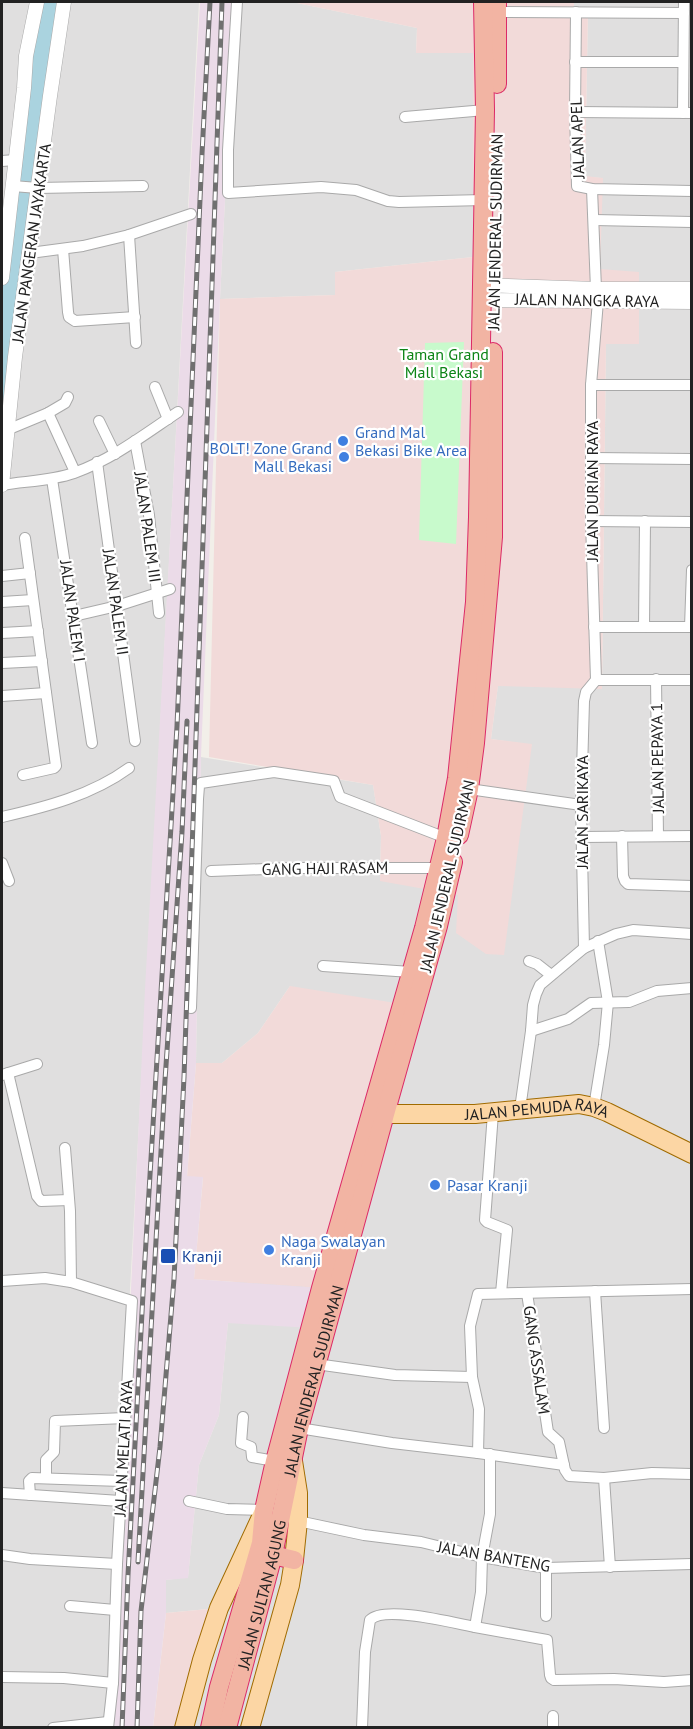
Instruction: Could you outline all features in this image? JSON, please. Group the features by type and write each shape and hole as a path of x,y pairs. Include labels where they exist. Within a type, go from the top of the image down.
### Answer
{"highway":[{"name":"JALAN JENDERAL SUDIRMAN","path":"488,292 490,7"},
{"name":"JALAN JENDERAL SUDIRMAN","path":"267,1549 264,1510 299,1428 316,1364 379,1113 411,972 428,938 439,867 457,778 494,504 484,200 490,7"},
{"name":"JALAN JENDERAL SUDIRMAN","path":"284,1461 321,1288 379,1113 469,789 475,743 481,602"},
{"name":"JALAN SULTAN AGUNG","path":"227,1728 284,1461"},
{"name":"JALAN SULTAN AGUNG","path":"210,1728 219,1687 267,1549"},
{"path":"267,1549 294,1560"}],"main road":[{"name":"JALAN PEMUDA RAYA","path":"379,1113 435,1115 493,1113 569,1104 594,1107 692,1154"},
{"name":"JALAN JENDERAL SUDIRMAN","path":"250,1728 290,1585 294,1560 298,1493 284,1461"},
{"name":"JALAN JENDERAL SUDIRMAN","path":"184,1728 219,1608 264,1510"}],"street":[{"name":"JALAN PANGERAN JAYAKARTA","path":"2,272 5,217 15,186 8,161 24,88 26,56 37,2"},
{"name":"JALAN PANGERAN JAYAKARTA","path":"2,485 30,253 35,188 64,2"},
{"path":"237,2 228,150 228,193 321,187 356,190 388,201 399,202 484,200"},
{"path":"575,112 687,113 683,62 684,2"},
{"path":"490,7 560,7 576,12 684,13"},
{"name":"JALAN APEL","path":"576,12 576,184 579,187 592,189 597,295"},
{"path":"575,62 683,62"},
{"path":"405,117 485,110"},
{"path":"15,186 35,188 143,186"},
{"path":"592,189 692,190"},
{"path":"30,253 83,246 129,235 191,214"},
{"path":"594,220 692,222"},
{"path":"129,235 136,343"},
{"path":"63,249 68,312 72,320 135,317"},
{"name":"JALAN NANGKA RAYA","path":"488,292 658,295 692,289"},
{"name":"JALAN DURIAN RAYA","path":"596,680 591,521 591,386 597,295"},
{"name":"JALAN NANGKA RAYA","path":"658,295 692,302"},
{"path":"591,386 692,385"},
{"path":"155,387 168,418"},
{"path":"7,430 48,413 66,403 68,397"},
{"path":"2,485 52,478 75,472 115,454 178,412"},
{"path":"48,413 75,472"},
{"path":"99,421 115,454"},
{"name":"JALAN PALEM III","path":"135,441 149,515 159,613"},
{"path":"592,458 692,459"},
{"name":"JALAN PALEM II","path":"97,462 135,741"},
{"name":"JALAN PALEM I","path":"52,478 92,743"},
{"path":"591,521 692,522"},
{"path":"644,627 645,521"},
{"path":"23,775 56,766 25,538"},
{"path":"594,627 691,627 692,570"},
{"path":"2,576 30,573"},
{"path":"74,616 117,606 170,589"},
{"path":"2,602 33,600"},
{"path":"2,633 38,631"},
{"path":"2,663 42,661"},
{"path":"596,680 692,680"},
{"name":"JALAN SARIKAYA","path":"584,946 581,805 584,701 586,692 596,680"},
{"name":"JALAN PEPAYA 1","path":"656,680 658,836"},
{"path":"2,696 46,693"},
{"path":"2,817 76,796 129,768"},
{"path":"191,1008 198,799 201,783 274,771 334,781 340,796 446,838"},
{"path":"469,789 581,805"},
{"path":"622,836 623,876 624,881 628,884 692,886"},
{"path":"582,837 692,836"},
{"path":"2,863 9,881"},
{"name":"GANG HAJI RASAM","path":"211,872 291,868 439,867"},
{"path":"520,1109 533,1005 540,985 584,946 598,940 633,930 692,934"},
{"path":"594,1107 608,1002 598,940"},
{"path":"529,961 551,975"},
{"path":"323,966 411,972"},
{"path":"531,1031 568,1019 591,1003 629,1002 664,989 692,988"},
{"path":"37,1064 5,1074 37,1196 41,1201 69,1200"},
{"name":"GANG ASSALAM","path":"493,1113 485,1220 507,1230 501,1293"},
{"path":"65,1148 71,1282"},
{"name":"JALAN MELATI RAYA","path":"2,1281 45,1278 71,1282 132,1301 120,1501 113,1683 108,1725"},
{"path":"478,1453 479,1408 472,1377 470,1326 478,1294 692,1289"},
{"path":"595,1291 604,1428"},
{"name":"GANG ASSALAM","path":"527,1293 548,1432 559,1442 564,1465"},
{"path":"316,1364 395,1375 472,1377"},
{"path":"243,1417 241,1443 250,1447 252,1457 284,1461"},
{"path":"46,1477 46,1460 54,1452 54,1422 125,1418"},
{"path":"299,1428 392,1443 564,1465 569,1476 604,1478 652,1473 692,1474"},
{"path":"475,1627 481,1592 482,1557 490,1514 490,1454"},
{"path":"30,1495 30,1479 46,1477 121,1481"},
{"path":"604,1478 610,1567"},
{"path":"2,1493 120,1501"},
{"path":"189,1501 227,1509 264,1510"},
{"name":"JALAN BANTENG","path":"298,1521 364,1535 421,1542 482,1557 546,1568 692,1564"},
{"path":"2,1555 30,1559 117,1564"},
{"path":"546,1568 546,1616"},
{"path":"70,1606 115,1610"},
{"path":"362,1728 365,1652 370,1620 376,1615 428,1617 547,1640 550,1675 555,1680 614,1679 664,1682 692,1680"},
{"path":"2,1677 64,1678 113,1683"},
{"path":"53,1728 108,1725"}],"shaded area":[{"path":"2,2 199,2 120,1477 114,1727 2,1728"},
{"path":"200,2 235,2 201,756 196,1063 187,1176 203,1177 194,1279 321,1288 311,1328 228,1323 219,1415 199,1465 188,1578 166,1580 166,1613 153,1727 114,1728 122,1481 145,989"},
{"path":"235,2 292,2 417,28 416,53 473,53 473,257 335,272 335,295 220,299"},
{"path":"292,2 574,2 574,9 588,10 585,176 603,178 600,269 639,272 639,344 606,344 602,689 498,686 491,739 532,744 504,955 486,954 456,933 458,895 380,881 381,836 373,785 209,757 220,299 335,295 335,272 473,257 473,53 416,53 417,28"},
{"path":"574,2 691,2 691,1727 188,1727 218,1608 166,1613 166,1580 188,1577 199,1465 219,1415 228,1322 290,986 258,1033 222,1063 196,1063 201,757 373,785 381,836 380,881 532,745 491,739 498,685 602,688 606,344 639,344 600,269 602,178 585,177 588,11 574,9"},
{"path":"290,986 408,1005 321,1288 194,1279 203,1178 187,1177 196,1063 222,1063 258,1033"},
{"path":"219,1608 188,1727 153,1728 166,1613"}],"green space":[{"name":"Taman Grand Mall Bekasi","path":"464,342 456,544 419,540 425,343"}],"water":[{"path":"37,2 64,2 2,485 2,278"}],"railway":[{"path":"122,1728 144,1275 177,726 210,2"},
{"path":"137,1728 141,1611 160,1447 174,1279 184,1077 222,2"},
{"path":"138,1562 187,721"}],"place":[{"name":"Grand Mal Bekasi Bike Area","path":"343,441"},
{"name":"BOLT! Zone Grand Mall Bekasi","path":"344,457"},
{"name":"Pasar Kranji","path":"435,1185"},
{"name":"Naga Swalayan Kranji","path":"269,1250"},
{"name":"Kranji","path":"168,1256"}]}
